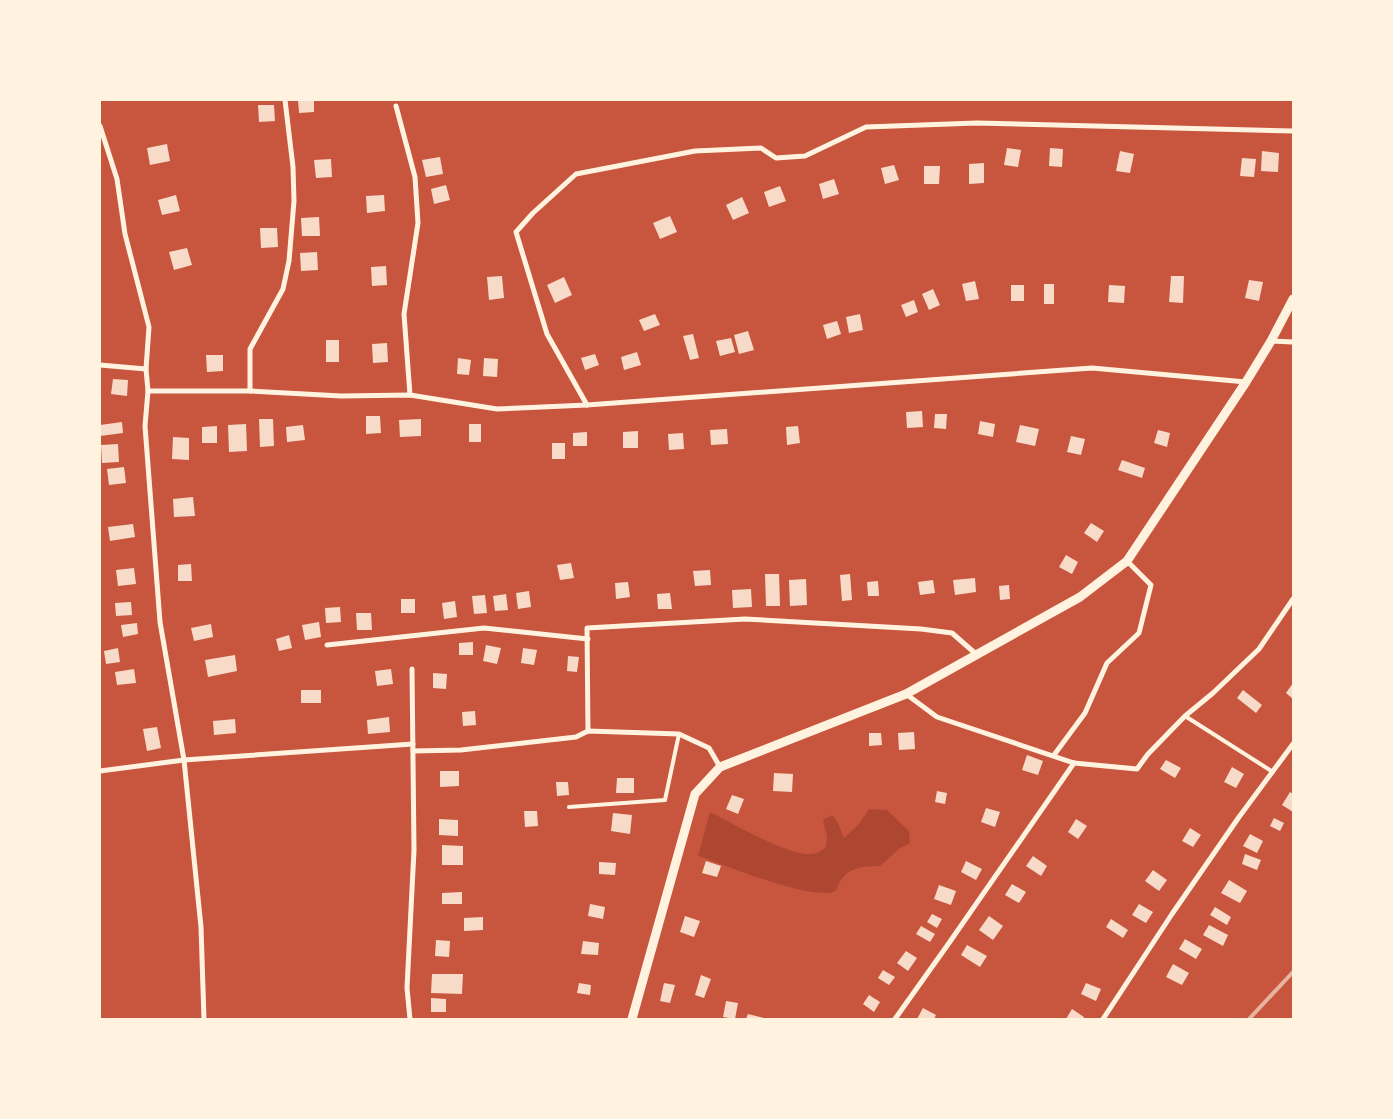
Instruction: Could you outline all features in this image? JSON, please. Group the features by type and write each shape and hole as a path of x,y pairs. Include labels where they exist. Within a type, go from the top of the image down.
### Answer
{"street":[{"path":"250,392 250,348 282,289 289,262 294,184 284,100"},
{"path":"396,106 415,177 418,223 404,314 410,395"},
{"path":"587,405 547,334 516,232 576,174 695,151 761,148 776,158 805,156 866,127 977,123 1293,131"},
{"path":"100,126 116,179 125,234 149,327 146,369 148,392 145,426 160,622 184,760 201,927 204,1019"},
{"path":"632,1019 695,794 720,767 906,694 1080,597 1127,561 1246,382 1271,341 1293,299"},
{"path":"1271,341 1293,342"},
{"path":"100,365 146,369"},
{"path":"148,392 250,392 341,396 410,395 497,409 587,405 1092,368 1246,382"},
{"path":"1054,755 1085,713 1107,663 1138,633 1151,585 1127,561"},
{"path":"906,694 937,717 1074,763 1137,768 1185,716 1213,693 1259,648 1293,600"},
{"path":"588,731 587,628 745,619 921,628 952,633 976,654"},
{"path":"327,645 484,628 588,640"},
{"path":"410,1019 407,988 414,850 412,669"},
{"path":"413,751 461,750 576,737 588,731 679,734 709,748 720,767"},
{"path":"100,770 184,760 413,744"},
{"path":"1103,1019 1172,914 1293,744"},
{"path":"895,1019 1074,763"}],"lane":[{"path":"1185,716 1272,772"},
{"path":"569,807 664,800 679,734"}],"shaded area":[{"path":"869,809 887,810 909,831 910,843 899,849 880,866 859,868 848,873 839,883 836,891 824,893 789,887 698,856 710,812 774,844 799,853 809,854 819,852 826,847 827,837 823,820 832,815 838,823 844,838 859,824"}],"building":[{"path":"298,100 314,100 314,112 299,113"},
{"path":"258,105 274,105 275,121 259,122"},
{"path":"167,144 170,161 150,165 147,148"},
{"path":"1007,148 1021,150 1018,167 1004,165"},
{"path":"1050,148 1063,149 1062,167 1049,166"},
{"path":"1120,151 1134,154 1130,173 1116,171"},
{"path":"1262,151 1279,153 1278,172 1261,171"},
{"path":"440,157 443,174 426,177 422,160"},
{"path":"1242,158 1256,159 1254,177 1240,176"},
{"path":"331,159 332,177 316,178 314,160"},
{"path":"984,163 984,183 969,184 969,164"},
{"path":"894,165 899,180 885,184 881,168"},
{"path":"924,166 940,166 939,184 924,184"},
{"path":"834,179 839,194 823,199 819,184"},
{"path":"446,185 450,200 434,204 431,189"},
{"path":"780,186 786,201 769,207 764,192"},
{"path":"176,195 180,211 162,215 158,200"},
{"path":"384,195 385,211 367,213 366,196"},
{"path":"742,197 749,213 733,220 726,205"},
{"path":"670,216 677,232 660,239 653,223"},
{"path":"319,217 320,236 302,236 301,218"},
{"path":"260,228 277,228 278,247 261,248"},
{"path":"187,248 192,265 174,270 169,252"},
{"path":"317,252 318,270 301,271 300,253"},
{"path":"386,266 387,285 372,286 371,267"},
{"path":"502,276 504,298 489,300 487,277"},
{"path":"1171,276 1184,276 1183,303 1169,302"},
{"path":"564,277 572,295 555,303 547,285"},
{"path":"1249,280 1263,282 1259,301 1245,298"},
{"path":"975,281 979,299 966,301 962,284"},
{"path":"1044,284 1054,284 1054,304 1044,304"},
{"path":"1011,285 1024,285 1024,301 1011,301"},
{"path":"1109,285 1125,286 1124,303 1108,302"},
{"path":"933,289 940,305 929,310 922,294"},
{"path":"914,300 918,312 906,317 901,305"},
{"path":"655,314 660,325 644,331 639,320"},
{"path":"860,314 863,330 849,333 846,317"},
{"path":"837,321 841,334 827,339 823,325"},
{"path":"748,331 754,350 739,354 734,335"},
{"path":"693,334 699,358 690,360 683,336"},
{"path":"731,338 735,352 720,356 716,341"},
{"path":"326,340 339,340 339,362 326,362"},
{"path":"387,343 388,362 373,363 372,344"},
{"path":"637,352 641,365 624,370 621,357"},
{"path":"595,354 599,365 585,370 581,358"},
{"path":"206,355 223,355 223,371 207,372"},
{"path":"458,358 471,360 469,375 457,374"},
{"path":"484,358 498,359 497,377 483,376"},
{"path":"113,379 128,380 127,396 111,394"},
{"path":"922,411 923,427 907,428 906,412"},
{"path":"935,414 947,414 946,429 934,428"},
{"path":"366,416 380,416 381,433 366,434"},
{"path":"259,419 273,419 274,446 260,447"},
{"path":"421,419 421,436 400,437 399,420"},
{"path":"980,421 995,424 993,437 978,434"},
{"path":"122,422 123,433 100,436 100,425"},
{"path":"246,424 247,451 229,452 228,425"},
{"path":"469,424 481,424 481,442 469,442"},
{"path":"303,425 305,440 287,442 286,427"},
{"path":"1020,425 1039,429 1035,446 1016,442"},
{"path":"217,426 217,443 202,443 202,427"},
{"path":"798,426 800,443 787,445 786,427"},
{"path":"727,429 728,444 711,445 710,430"},
{"path":"1158,430 1170,433 1167,447 1154,443"},
{"path":"638,431 638,448 623,448 623,432"},
{"path":"587,432 587,446 573,446 573,433"},
{"path":"683,433 684,449 669,450 668,434"},
{"path":"1071,436 1085,439 1081,455 1067,452"},
{"path":"173,437 189,438 189,460 172,459"},
{"path":"552,443 565,443 565,459 552,459"},
{"path":"118,444 119,462 102,463 101,445"},
{"path":"1122,460 1145,468 1142,478 1118,470"},
{"path":"124,467 126,483 109,485 107,469"},
{"path":"193,497 195,516 174,517 173,499"},
{"path":"1091,523 1104,531 1097,542 1084,533"},
{"path":"133,524 135,537 110,541 108,527"},
{"path":"1066,555 1078,562 1072,574 1059,567"},
{"path":"571,563 574,578 560,580 557,565"},
{"path":"191,564 192,581 178,581 178,565"},
{"path":"134,568 136,584 118,586 116,570"},
{"path":"710,570 711,585 695,586 693,571"},
{"path":"765,574 779,574 780,606 766,606"},
{"path":"850,574 852,600 842,601 840,575"},
{"path":"975,578 976,592 955,595 953,580"},
{"path":"806,579 807,605 790,606 789,580"},
{"path":"933,580 935,593 920,595 918,582"},
{"path":"878,581 879,596 868,596 867,582"},
{"path":"628,582 630,597 616,599 615,583"},
{"path":"1009,585 1010,599 1000,600 999,586"},
{"path":"751,589 752,607 733,608 732,590"},
{"path":"529,591 531,607 518,609 516,593"},
{"path":"670,593 672,609 658,609 657,594"},
{"path":"506,594 508,610 495,611 493,596"},
{"path":"485,595 487,613 474,614 472,596"},
{"path":"401,599 415,599 415,613 401,613"},
{"path":"455,601 457,617 444,619 442,603"},
{"path":"131,602 132,615 116,616 115,603"},
{"path":"340,607 341,622 326,623 325,608"},
{"path":"356,613 371,613 372,630 357,630"},
{"path":"319,622 321,637 305,640 302,625"},
{"path":"137,623 138,634 123,637 121,625"},
{"path":"211,624 213,637 194,641 191,628"},
{"path":"289,635 292,648 279,651 276,639"},
{"path":"473,642 473,655 459,655 459,643"},
{"path":"486,645 501,648 497,664 483,661"},
{"path":"118,648 120,662 106,664 104,651"},
{"path":"523,648 537,650 534,665 521,663"},
{"path":"235,655 237,671 208,677 205,660"},
{"path":"568,656 579,657 577,672 567,671"},
{"path":"134,669 136,683 117,685 115,672"},
{"path":"391,669 393,684 377,686 375,671"},
{"path":"433,673 447,674 446,689 433,688"},
{"path":"1293,683 1293,699 1286,693"},
{"path":"301,690 321,690 321,703 301,703"},
{"path":"1243,690 1262,705 1256,713 1237,698"},
{"path":"475,711 476,725 463,726 462,712"},
{"path":"389,717 390,732 368,734 367,720"},
{"path":"235,719 236,733 214,735 213,721"},
{"path":"157,727 161,748 147,751 143,729"},
{"path":"914,732 915,749 899,750 898,733"},
{"path":"869,733 881,733 882,745 869,746"},
{"path":"1027,755 1043,761 1038,775 1022,770"},
{"path":"1166,760 1181,768 1175,778 1160,769"},
{"path":"1232,767 1244,774 1236,788 1224,782"},
{"path":"440,771 459,771 459,786 440,787"},
{"path":"774,773 793,774 792,792 773,791"},
{"path":"617,778 634,778 634,793 616,793"},
{"path":"556,782 568,782 569,795 557,796"},
{"path":"937,791 947,793 945,804 935,802"},
{"path":"1290,792 1293,794 1293,812 1282,805"},
{"path":"732,795 744,799 738,814 726,809"},
{"path":"986,808 1000,812 995,827 981,822"},
{"path":"524,811 537,811 538,826 525,827"},
{"path":"613,813 632,815 630,834 611,831"},
{"path":"1274,818 1284,823 1280,831 1270,826"},
{"path":"439,819 458,820 458,836 439,835"},
{"path":"1076,819 1087,826 1078,839 1068,832"},
{"path":"1190,828 1201,835 1193,847 1182,841"},
{"path":"1250,834 1263,841 1257,853 1243,846"},
{"path":"442,845 463,846 463,865 442,865"},
{"path":"1245,854 1261,860 1257,870 1242,864"},
{"path":"1033,856 1047,866 1041,876 1026,866"},
{"path":"706,861 721,866 717,877 702,873"},
{"path":"966,861 982,869 976,880 961,872"},
{"path":"599,862 616,863 615,875 599,874"},
{"path":"1153,870 1167,880 1159,891 1145,881"},
{"path":"1229,880 1247,891 1240,903 1221,893"},
{"path":"1012,884 1026,892 1019,903 1005,895"},
{"path":"939,885 956,891 951,905 934,899"},
{"path":"462,892 462,904 442,904 442,893"},
{"path":"590,904 605,907 603,919 588,916"},
{"path":"1139,904 1153,912 1146,923 1132,915"},
{"path":"1215,907 1231,917 1227,925 1210,915"},
{"path":"932,914 942,919 937,928 927,922"},
{"path":"685,916 700,921 694,937 680,932"},
{"path":"989,916 1003,926 993,940 979,930"},
{"path":"483,917 483,930 464,931 464,918"},
{"path":"1111,919 1128,930 1123,938 1106,927"},
{"path":"1209,925 1228,935 1223,946 1203,935"},
{"path":"921,926 935,934 930,942 916,934"},
{"path":"1185,939 1202,949 1196,959 1179,949"},
{"path":"436,940 450,941 449,957 435,956"},
{"path":"583,941 599,943 598,955 581,954"},
{"path":"967,945 987,956 980,967 961,955"},
{"path":"906,951 917,958 908,971 897,963"},
{"path":"1173,964 1189,973 1182,985 1166,977"},
{"path":"883,970 895,977 889,985 878,978"},
{"path":"432,974 463,974 462,994 431,993"},
{"path":"701,975 711,979 704,998 695,995"},
{"path":"579,983 591,985 590,995 577,993"},
{"path":"664,983 675,985 670,1003 660,1001"},
{"path":"1086,983 1101,989 1096,1001 1081,994"},
{"path":"869,995 880,1002 874,1012 863,1004"},
{"path":"431,998 446,999 446,1012 431,1012"},
{"path":"726,1001 738,1003 735,1019 723,1017"},
{"path":"923,1008 936,1015 934,1019 917,1019"},
{"path":"1072,1009 1084,1017 1083,1019 1066,1019"},
{"path":"748,1014 764,1018 764,1019 746,1019"}],"railway":[{"path":"1249,1019 1293,972"}]}
